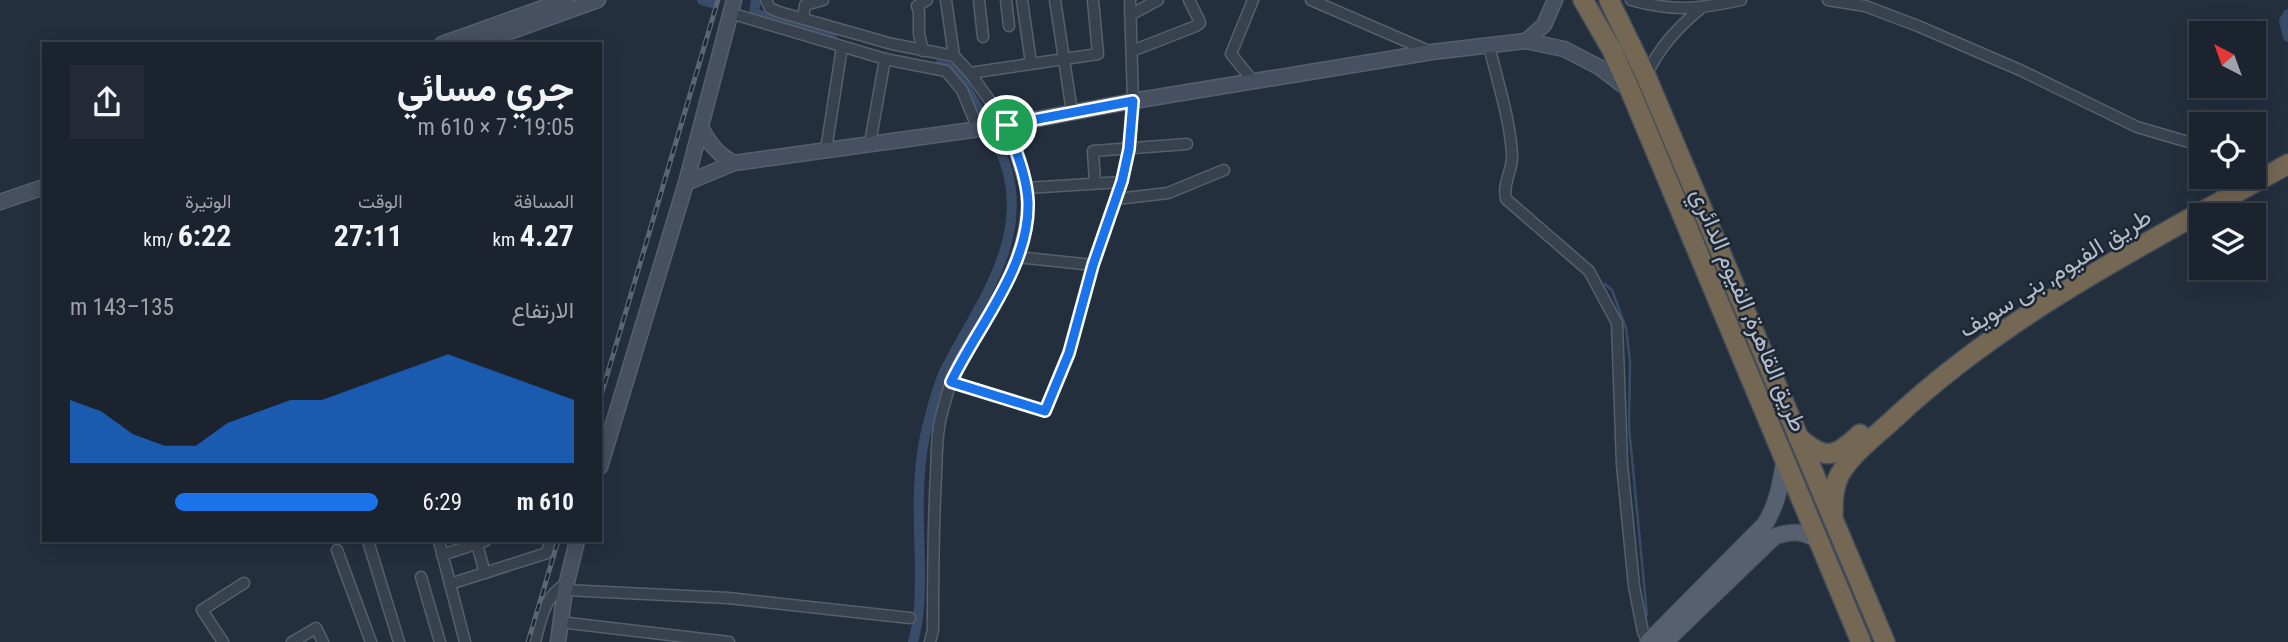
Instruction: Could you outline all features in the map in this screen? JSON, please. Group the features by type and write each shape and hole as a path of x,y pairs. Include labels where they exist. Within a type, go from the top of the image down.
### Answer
{"highway":[{"name":"طريق القاهرة, الفيوم الدائري","path":"1583,0 1612,50 1630,90 1858,635"},
{"name":"طريق القاهرة, الفيوم الدائري","path":"1609,0 1646,76 1885,642"},
{"path":"2266,165 2288,153"},
{"name":"طريق الفيوم, بنى سويف","path":"1832,519 1833,494 1842,470 1900,414 1961,361 2016,321 2096,272 2288,163"},
{"name":"طريق الفيوم, بنى سويف","path":"1795,434 1821,454 1836,453 1925,375 2009,312 2090,262 2221,189"},
{"path":"1718,303 1738,294"},
{"path":"1858,635 1875,620"}],"main road":[{"path":"1648,642 1765,524 1779,495 1784,457"},
{"path":"1665,642 1774,537 1793,531 1802,532 1819,541"}],"street":[{"path":"448,42 565,0"},
{"path":"482,42 598,0"},
{"path":"766,0 771,8 803,18 923,51 954,56"},
{"path":"803,18 805,5 823,0"},
{"path":"930,642 933,631 933,514 941,417 961,359 989,315 1017,257 1027,223 1026,188 1004,125 970,73 954,56 946,0"},
{"path":"979,0 983,37"},
{"path":"1006,0 1009,26"},
{"path":"1022,0 1031,63"},
{"path":"1055,0 1072,112"},
{"path":"970,73 1098,54 1093,0"},
{"path":"951,382 1045,411 1069,353 1093,265 1122,181 1129,149 1133,101 1130,0"},
{"path":"1130,15 1158,0"},
{"path":"1132,51 1200,23 1189,0"},
{"path":"1253,0 1231,54 1253,81"},
{"path":"1311,0 1432,52"},
{"path":"1526,41 1544,25 1555,0"},
{"path":"1631,0 1661,7 1700,9 1741,0"},
{"path":"1828,0 1866,6 1961,43 2137,127 2189,142"},
{"path":"919,2 919,34 923,51"},
{"path":"602,460 687,183 732,6 842,47 946,71 962,90 982,128"},
{"path":"1646,76 1657,53 1700,9"},
{"path":"687,183 734,163 1004,125 1432,52 1526,41 1564,49 1599,67 1630,90"},
{"path":"1489,46 1512,159 1504,192 1506,199 1589,271 1598,282 1617,323 1622,464 1634,586 1643,632 1648,642"},
{"path":"826,150 842,47"},
{"path":"870,143 885,59"},
{"path":"701,128 712,148 721,157 734,163"},
{"path":"1095,182 1093,151 1186,144"},
{"path":"1117,198 1168,193 1224,170"},
{"path":"1026,188 1122,181"},
{"path":"2,206 42,188"},
{"path":"2,206 42,197"},
{"path":"1017,257 1093,265"},
{"path":"368,542 399,642"},
{"path":"439,542 465,642"},
{"path":"442,555 479,542 485,573"},
{"path":"450,584 547,553 550,542"},
{"path":"558,642 565,587 577,542"},
{"path":"337,550 371,642"},
{"path":"421,577 440,642"},
{"path":"223,642 202,611 244,583"},
{"path":"535,642 548,601 554,592 565,587 727,598 910,618"},
{"path":"560,622 729,642"},
{"path":"292,642 316,628 323,642"}],"waterway":[{"path":"702,0 712,3"},
{"path":"756,0 754,13 833,39"},
{"path":"2288,14 2284,21 2288,37"},
{"path":"913,642 919,605 919,485 925,436 945,370 997,271 1011,219 1011,191 1005,163 995,138 956,69 939,65"},
{"path":"1605,284 1612,290 1626,328 1630,361 1629,427 1647,615"}],"railway":[{"path":"602,392 718,0"},
{"path":"528,642 558,542"}],"route":[{"path":"1133,101 1129,149 1122,181 1093,265 1069,353 1045,411 951,382 961,359 989,315 1017,257 1027,223 1026,188 1007,125 1133,101"}]}
